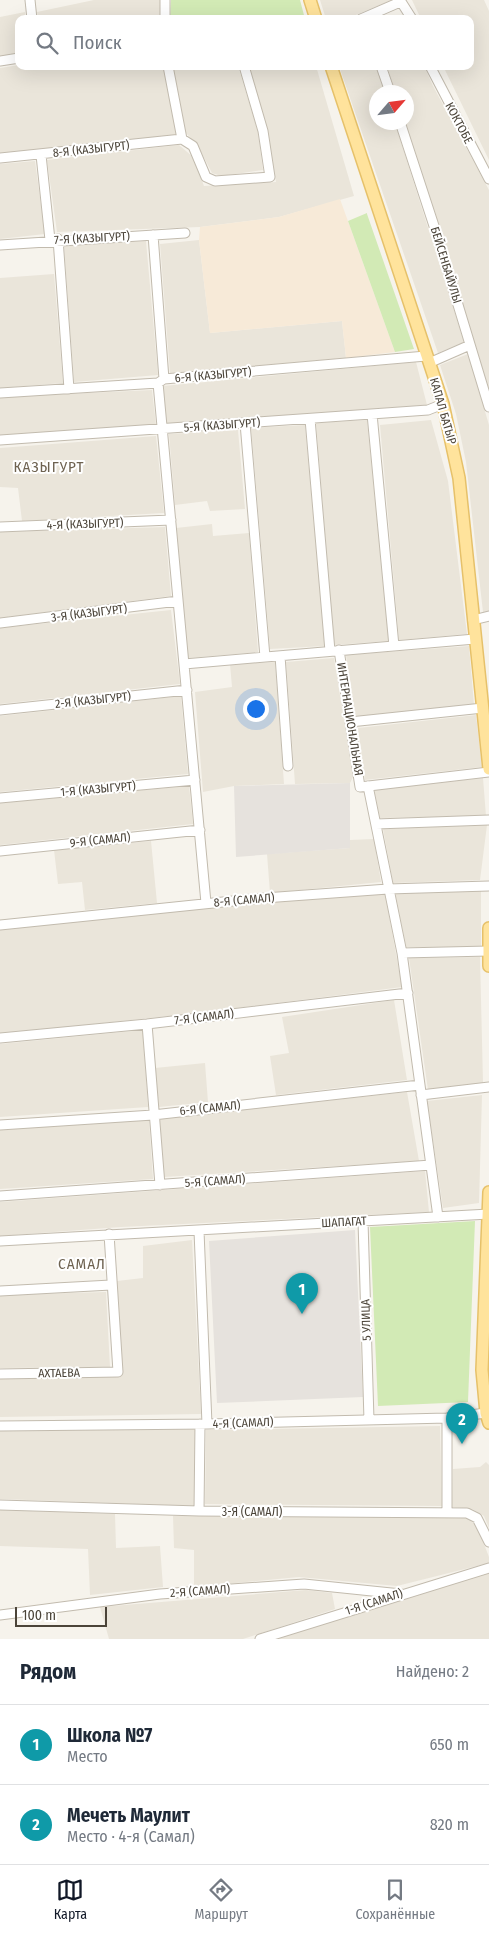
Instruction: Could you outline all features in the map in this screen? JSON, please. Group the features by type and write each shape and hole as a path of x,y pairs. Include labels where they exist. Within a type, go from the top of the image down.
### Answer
{"main road":[{"path":"310,0 315,15"},
{"name":"КАПАЛ БАТЫР","path":"332,70 443,404 453,441 460,478 489,771"},
{"path":"489,928 489,966"},
{"path":"487,1418 482,1370 486,1319 489,1192"}],"street":[{"path":"30,0 32,15"},
{"path":"165,0 165,15"},
{"path":"370,15 400,1 409,15"},
{"path":"0,62 15,59"},
{"path":"169,70 182,139 193,146 199,156 206,178 215,182 270,177 263,131 245,70"},
{"path":"382,70 388,85"},
{"name":"КОКТОБЕ","path":"432,70 489,180"},
{"name":"БЕЙСЕНБАЙУЛЫ","path":"402,130 489,408"},
{"name":"8-Я (КАЗЫГУРТ)","path":"0,158 182,139"},
{"path":"41,155 54,240 69,388"},
{"name":"7-Я (КАЗЫГУРТ)","path":"0,245 185,233"},
{"path":"153,235 162,429 206,903"},
{"name":"6-Я (КАЗЫГУРТ)","path":"0,393 428,359 470,346"},
{"name":"5-Я (КАЗЫГУРТ)","path":"0,440 428,410 443,404"},
{"path":"372,414 394,646"},
{"name":"ИНТЕРНАЦИОНАЛЬНАЯ","path":"310,419 334,651 364,787 376,824 402,953 438,1217"},
{"path":"245,423 265,657"},
{"name":"4-Я (КАЗЫГУРТ)","path":"0,527 170,520"},
{"name":"3-Я (КАЗЫГУРТ)","path":"0,623 178,601"},
{"path":"473,620 489,616"},
{"path":"184,664 475,639"},
{"path":"280,656 288,766"},
{"name":"2-Я (КАЗЫГУРТ)","path":"0,710 186,690"},
{"path":"350,722 483,708"},
{"path":"364,787 489,771"},
{"name":"1-Я (КАЗЫГУРТ)","path":"0,798 195,780"},
{"path":"376,824 489,820"},
{"name":"9-Я (САМАЛ)","path":"0,851 200,830"},
{"name":"8-Я (САМАЛ)","path":"0,925 206,903 388,889 489,886"},
{"path":"402,953 488,951"},
{"name":"7-Я (САМАЛ)","path":"0,1038 147,1024 408,994"},
{"path":"147,1024 160,1185"},
{"name":"6-Я (САМАЛ)","path":"0,1125 153,1115 420,1085"},
{"path":"421,1095 489,1087"},
{"name":"5-Я (САМАЛ)","path":"0,1196 431,1165"},
{"name":"ШАПАГАТ","path":"0,1241 488,1214"},
{"name":"5 УЛИЦА","path":"362,1221 369,1420"},
{"path":"199,1231 204,1424 199,1512"},
{"path":"0,1291 111,1285 109,1234"},
{"name":"АХТАЕВА","path":"0,1374 118,1372 111,1285"},
{"path":"447,1418 447,1512"},
{"name":"4-Я (САМАЛ)","path":"0,1426 487,1418"},
{"name":"3-Я (САМАЛ)","path":"0,1505 199,1512 467,1513 477,1518 489,1542"},
{"name":"1-Я (САМАЛ)","path":"260,1639 489,1568"},
{"name":"2-Я (САМАЛ)","path":"0,1615 160,1594 304,1584 401,1594"}],"shaded area":[{"path":"94,0 160,0 160,15 37,15 37,12"},
{"path":"320,0 392,0 356,15 325,15"},
{"path":"412,0 484,0 489,11 489,160 445,70 474,70 474,15 419,15"},
{"path":"25,12 25,15 15,15 15,55 0,57 0,17"},
{"path":"15,66 15,70 164,70 178,140 0,153 0,68"},
{"path":"174,70 239,70 258,132 263,170 221,176 212,173 198,146 186,133"},
{"path":"249,70 317,70 354,196 279,217 200,227 57,232 47,160 179,145 193,157 204,186 276,182 268,135"},
{"path":"340,70 377,70 383,85 369,85 369,130 397,130 464,342 438,353"},
{"path":"388,70 426,70 489,190 489,389 407,130 414,130 414,85 393,85"},
{"path":"35,161 45,234 0,239 0,164"},
{"path":"340,199 395,352 346,358 342,321 210,333 199,240 200,227 279,217"},
{"path":"199,240 210,333 342,321 346,358 170,373 160,244"},
{"path":"146,241 158,375 74,382 64,246"},
{"path":"54,274 63,383 0,388 0,278"},
{"path":"468,354 489,425 489,611 483,612 466,462 456,414 440,365"},
{"path":"416,362 427,405 166,424 163,386"},
{"path":"152,390 156,425 0,435 0,397"},
{"path":"367,420 389,641 334,645 316,423"},
{"path":"431,420 448,481 467,634 399,640 380,425"},
{"path":"305,425 325,646 270,649 251,428"},
{"path":"238,430 245,509 210,511 207,501 175,505 169,434"},
{"path":"156,436 164,513 22,521 18,488 0,487 0,448"},
{"path":"212,524 213,536 249,533 258,652 188,658 176,528"},
{"path":"165,527 171,596 0,618 0,532"},
{"path":"171,610 180,684 0,704 0,628"},
{"path":"469,646 474,705 355,717 346,655"},
{"path":"334,658 353,777 350,783 295,784 286,662"},
{"path":"275,662 284,784 234,786 203,792 195,692 232,687 230,664"},
{"path":"181,696 188,774 0,792 0,716"},
{"path":"476,715 482,767 365,780 358,728"},
{"path":"483,778 486,816 380,818 374,790"},
{"path":"350,783 350,848 236,857 234,786"},
{"path":"189,786 193,824 0,845 0,803"},
{"path":"487,825 480,880 393,883 383,829"},
{"path":"374,839 381,882 270,893 267,854 350,848 350,840"},
{"path":"151,841 157,903 85,910 82,882 58,884 54,850"},
{"path":"481,890 481,947 406,947 395,892"},
{"path":"385,893 402,987 206,1012 0,1034 0,930 203,908"},
{"path":"480,957 483,1083 428,1090 409,958"},
{"path":"394,1000 407,1080 276,1095 270,1056 289,1053 282,1017"},
{"path":"143,1030 148,1107 0,1117 0,1044"},
{"path":"205,1063 208,1102 159,1107 155,1068"},
{"path":"407,1092 419,1161 164,1177 160,1119"},
{"path":"482,1095 479,1203 443,1208 427,1101"},
{"path":"149,1120 153,1179 0,1189 0,1130"},
{"path":"425,1171 429,1212 121,1227 0,1236 0,1202"},
{"path":"355,1230 363,1397 217,1403 209,1241"},
{"path":"192,1240 201,1414 0,1417 0,1378 122,1376 117,1281 143,1278 143,1246"},
{"path":"106,1292 110,1367 0,1368 0,1295"},
{"path":"440,1426 442,1506 205,1504 206,1430"},
{"path":"195,1429 194,1506 0,1499 0,1431"},
{"path":"486,1462 489,1465 489,1528 484,1516 472,1509 452,1507 453,1469 480,1467"},
{"path":"0,1510 115,1514 116,1548 160,1546 163,1587 90,1595 88,1549 0,1546"},
{"path":"173,1516 466,1517 477,1526 489,1557 489,1563 397,1586 299,1577 194,1587 194,1550 174,1548"},
{"path":"489,1573 489,1639 276,1639 405,1598"},
{"path":"306,1590 332,1593 335,1609 243,1639 109,1639 100,1607"}],"green space":[{"path":"171,0 300,0 304,15 170,15"},
{"path":"367,213 414,349 395,352 348,221"},
{"path":"475,1221 468,1402 378,1406 370,1227"}],"place":[{"name":"Школа №7","path":"302,1314"},
{"name":"Мечеть Маулит","path":"462,1444"}],"district":[{"name":"КАЗЫГУРТ","path":"49,467"},
{"name":"САМАЛ","path":"82,1264"}]}
